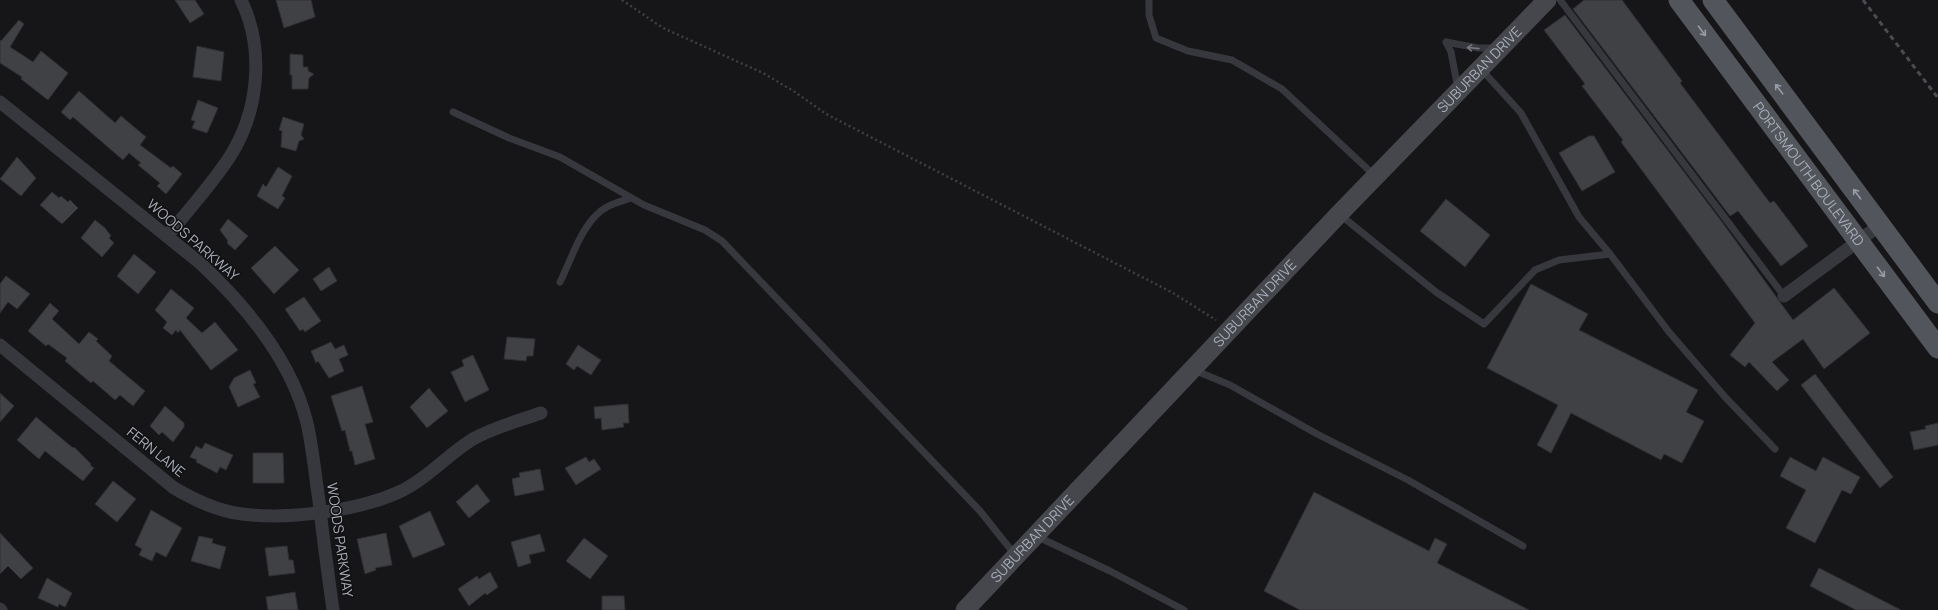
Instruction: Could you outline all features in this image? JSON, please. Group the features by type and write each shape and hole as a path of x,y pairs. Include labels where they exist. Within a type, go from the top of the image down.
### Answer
{"main road":[{"name":"SUBURBAN DRIVE","path":"965,610 1375,176 1547,0"},
{"name":"PORTSMOUTH BOULEVARD","path":"1679,0 1938,348"},
{"name":"PORTSMOUTH BOULEVARD","path":"1713,0 1938,303"}],"street":[{"path":"167,236 229,158 239,141 248,119 254,81 255,49 252,31 241,0"},
{"name":"WOODS PARKWAY","path":"0,102 167,236 225,286 260,329 282,362 296,391 307,422 333,610"},
{"path":"1784,296 1880,225"},
{"name":"FERN LANE","path":"0,345 174,488 196,500 218,509 242,514 283,515 320,513 365,503 398,492 433,471 452,454 473,440 495,428 541,413"}],"lane":[{"path":"1149,0 1149,15 1156,38 1188,51 1232,60 1282,89 1375,176"},
{"path":"1560,0 1784,296"},
{"path":"1458,90 1451,52 1446,42 1478,48 1500,48"},
{"path":"1480,68 1521,113 1579,217 1610,254 1669,332 1725,396 1775,449"},
{"path":"453,112 509,138 560,157 631,198 662,214 705,230 722,241 980,511 1016,556"},
{"path":"560,282 587,227 594,217 604,209 631,198"},
{"path":"1339,214 1436,292 1484,324 1535,270 1559,260 1610,254"},
{"path":"1193,370 1230,385 1317,434 1408,480 1523,546"},
{"path":"1035,535 1110,571 1184,610"}],"path":[{"path":"622,0 663,28 763,73 795,92 826,114 1173,294 1231,329"}],"building":[{"path":"175,0 195,0 204,14 190,23"},
{"path":"276,0 311,0 315,17 284,28"},
{"path":"1584,0 1622,0 1682,81 1680,83 1770,203 1774,201 1808,246 1781,266 1738,211 1730,216 1573,9"},
{"path":"1565,15 1722,222 1793,320 1834,288 1870,333 1824,369 1803,339 1772,362 1789,380 1777,391 1749,362 1745,367 1730,355 1755,323 1621,142 1623,140 1582,86 1585,84 1544,30"},
{"path":"19,20 24,24 10,47 33,62 41,51 68,73 48,100 21,79 22,77 0,63 0,40 1,41"},
{"path":"197,46 224,52 221,81 193,77"},
{"path":"290,54 303,55 303,67 308,67 308,71 314,74 309,78 308,89 292,89"},
{"path":"79,91 115,123 121,116 146,137 140,145 171,168 173,166 182,174 166,194 157,186 160,183 138,165 141,163 129,153 123,160 73,117 70,120 61,112"},
{"path":"198,100 218,108 207,133 192,128 195,121 191,120"},
{"path":"283,117 304,124 301,135 304,139 299,141 296,151 281,147 282,131 279,130"},
{"path":"1589,136 1594,136 1615,172 1582,191 1559,153"},
{"path":"17,157 36,178 21,196 0,179"},
{"path":"278,167 292,176 282,196 285,198 278,209 257,196 263,184 266,187"},
{"path":"52,192 59,198 61,196 68,202 70,200 78,208 62,224 40,205"},
{"path":"1446,199 1490,235 1465,267 1420,231"},
{"path":"228,219 248,236 235,250 227,243 228,241 220,230"},
{"path":"95,220 105,228 111,236 109,238 114,243 102,257 81,238"},
{"path":"275,246 299,270 274,294 251,268"},
{"path":"134,254 156,272 138,294 117,276"},
{"path":"329,267 337,281 321,291 313,279"},
{"path":"6,276 30,294 17,309 8,302 0,313 0,284"},
{"path":"1531,284 1588,314 1579,330 1698,390 1686,412 1704,421 1682,463 1664,454 1661,460 1571,413 1551,453 1537,445 1558,405 1487,368"},
{"path":"171,289 194,308 186,318 202,333 215,322 238,350 211,370 180,330 178,333 176,330 172,335 163,328 167,322 155,310"},
{"path":"304,297 321,321 305,332 303,329 300,331 285,309"},
{"path":"50,303 59,311 52,319 79,344 89,332 98,339 96,341 112,356 109,361 145,391 133,406 120,395 115,400 93,381 91,383 65,361 67,358 48,344 46,346 28,331"},
{"path":"507,337 535,339 533,356 527,356 526,361 504,359"},
{"path":"331,342 335,349 344,345 348,355 339,359 344,371 329,378 318,361 316,363 311,351"},
{"path":"578,345 601,360 591,375 577,366 574,370 566,364"},
{"path":"473,355 489,390 465,402 451,372 464,366 462,360"},
{"path":"250,370 256,383 253,384 260,397 238,407 229,387 234,378"},
{"path":"1815,374 1893,477 1880,488 1801,385"},
{"path":"362,386 373,422 365,424 375,459 355,465 345,430 342,431 331,396"},
{"path":"429,388 448,411 427,428 410,407"},
{"path":"0,393 14,406 0,422"},
{"path":"628,404 629,423 623,423 624,427 602,430 601,418 595,419 594,407"},
{"path":"165,406 184,423 184,427 173,442 162,432 159,435 150,426"},
{"path":"36,417 73,448 74,447 94,468 83,481 45,451 39,459 17,440"},
{"path":"1938,423 1938,445 1914,450 1910,432 1926,429 1925,426"},
{"path":"205,443 233,455 226,470 220,467 217,473 196,462 197,460 190,457 196,446 202,449"},
{"path":"253,453 283,453 284,483 253,483"},
{"path":"586,457 589,462 594,459 601,469 576,485 565,468"},
{"path":"1790,457 1816,471 1823,457 1860,477 1851,494 1842,490 1815,543 1786,528 1806,490 1780,476"},
{"path":"540,469 544,490 515,496 512,479 520,477 519,473"},
{"path":"113,481 136,499 117,522 95,504"},
{"path":"477,484 490,501 469,518 456,502"},
{"path":"1314,492 1429,551 1435,538 1447,544 1437,563 1529,610 1300,610 1264,591"},
{"path":"151,510 182,528 166,557 156,552 152,561 139,555 142,549 135,545"},
{"path":"430,511 445,545 413,558 399,526"},
{"path":"0,533 33,568 21,579 8,566 0,574"},
{"path":"386,533 392,565 375,568 376,570 365,574 357,539"},
{"path":"540,534 545,551 529,555 531,563 518,567 511,542"},
{"path":"199,536 213,539 212,543 226,547 220,569 191,561"},
{"path":"584,538 608,556 590,579 566,561"},
{"path":"287,546 289,560 293,560 295,573 269,576 265,548"},
{"path":"1819,568 1901,610 1856,610 1810,586"},
{"path":"490,572 498,587 487,595 485,593 469,606 458,589 477,576 479,579"},
{"path":"47,578 72,593 65,607 59,604 58,607 38,598"},
{"path":"295,592 298,610 268,610 266,597"},
{"path":"602,596 624,596 625,610 602,610"}],"railway":[{"path":"1863,0 1938,98"}]}
